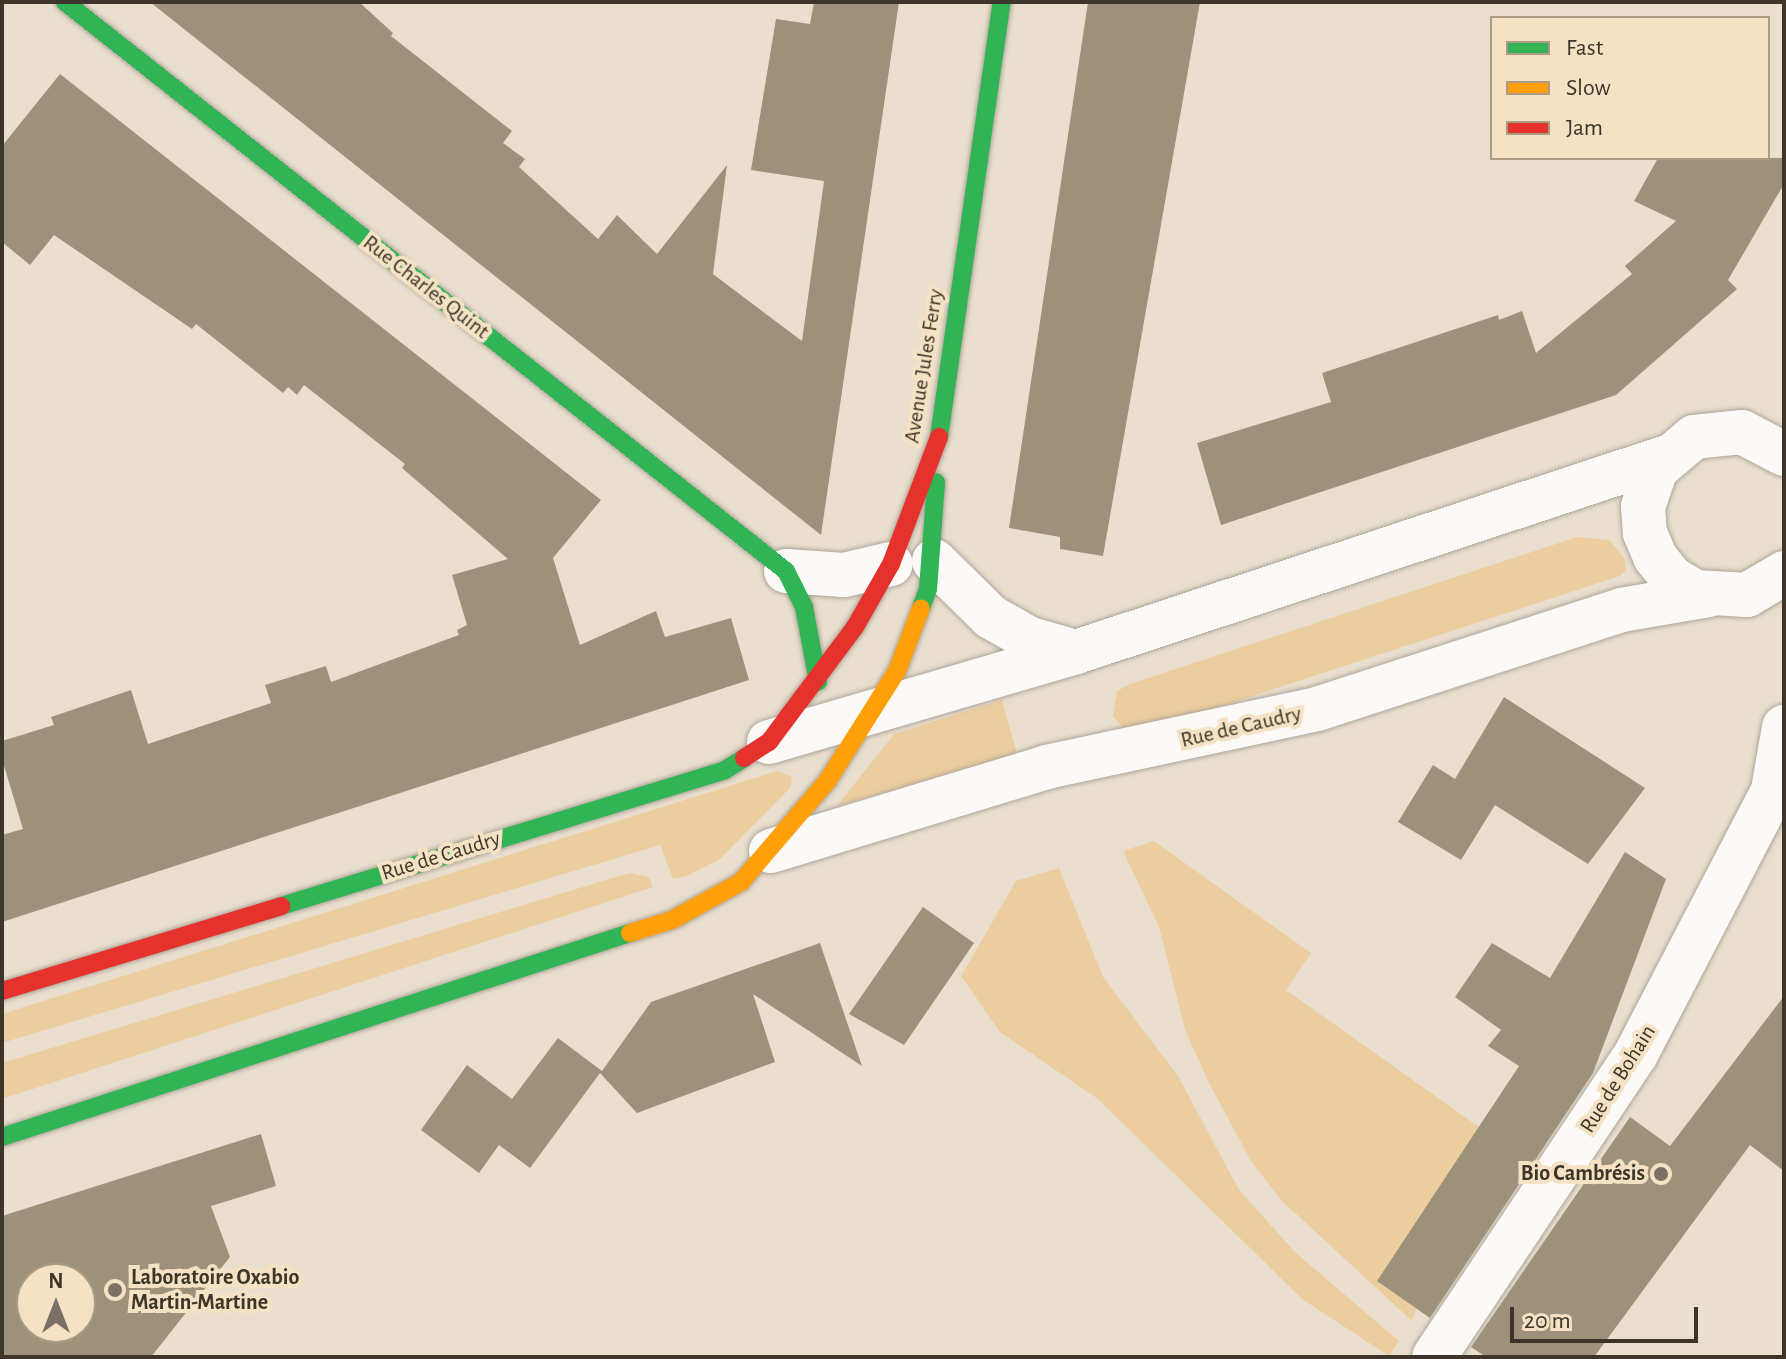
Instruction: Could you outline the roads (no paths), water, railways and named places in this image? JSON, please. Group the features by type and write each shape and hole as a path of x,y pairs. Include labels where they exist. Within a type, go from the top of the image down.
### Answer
{"main road":[{"name":"Rue Charles Quint","path":"65,2 786,571 804,607 818,682"},
{"name":"Avenue Jules Ferry","path":"769,742 818,682 891,564 936,455 1002,2"},
{"path":"875,714 909,645 934,561 936,455"},
{"name":"Rue de Caudry","path":"2,1137 672,920 731,888 771,851 875,714"},
{"name":"Rue de Caudry","path":"2,991 725,770 769,742"}],"street":[{"name":"Rue de Caudry","path":"769,742 875,714 1076,652 1664,458 1706,433 1778,435"},
{"path":"1664,458 1646,494 1645,533 1672,578 1709,595"},
{"path":"934,561 991,617 1030,639 1076,652"},
{"path":"786,571 844,575 891,564"},
{"name":"Rue de Caudry","path":"771,851 1047,767 1291,716 1621,610 1709,595 1747,595 1784,573"},
{"name":"Rue de Bohain","path":"1434,1357 1636,1054 1779,777 1784,727"}],"place":[{"name":"Bio Cambrésis","path":"1661,1174"},
{"name":"Laboratoire Oxabio Martin-Martine","path":"115,1290"}]}
